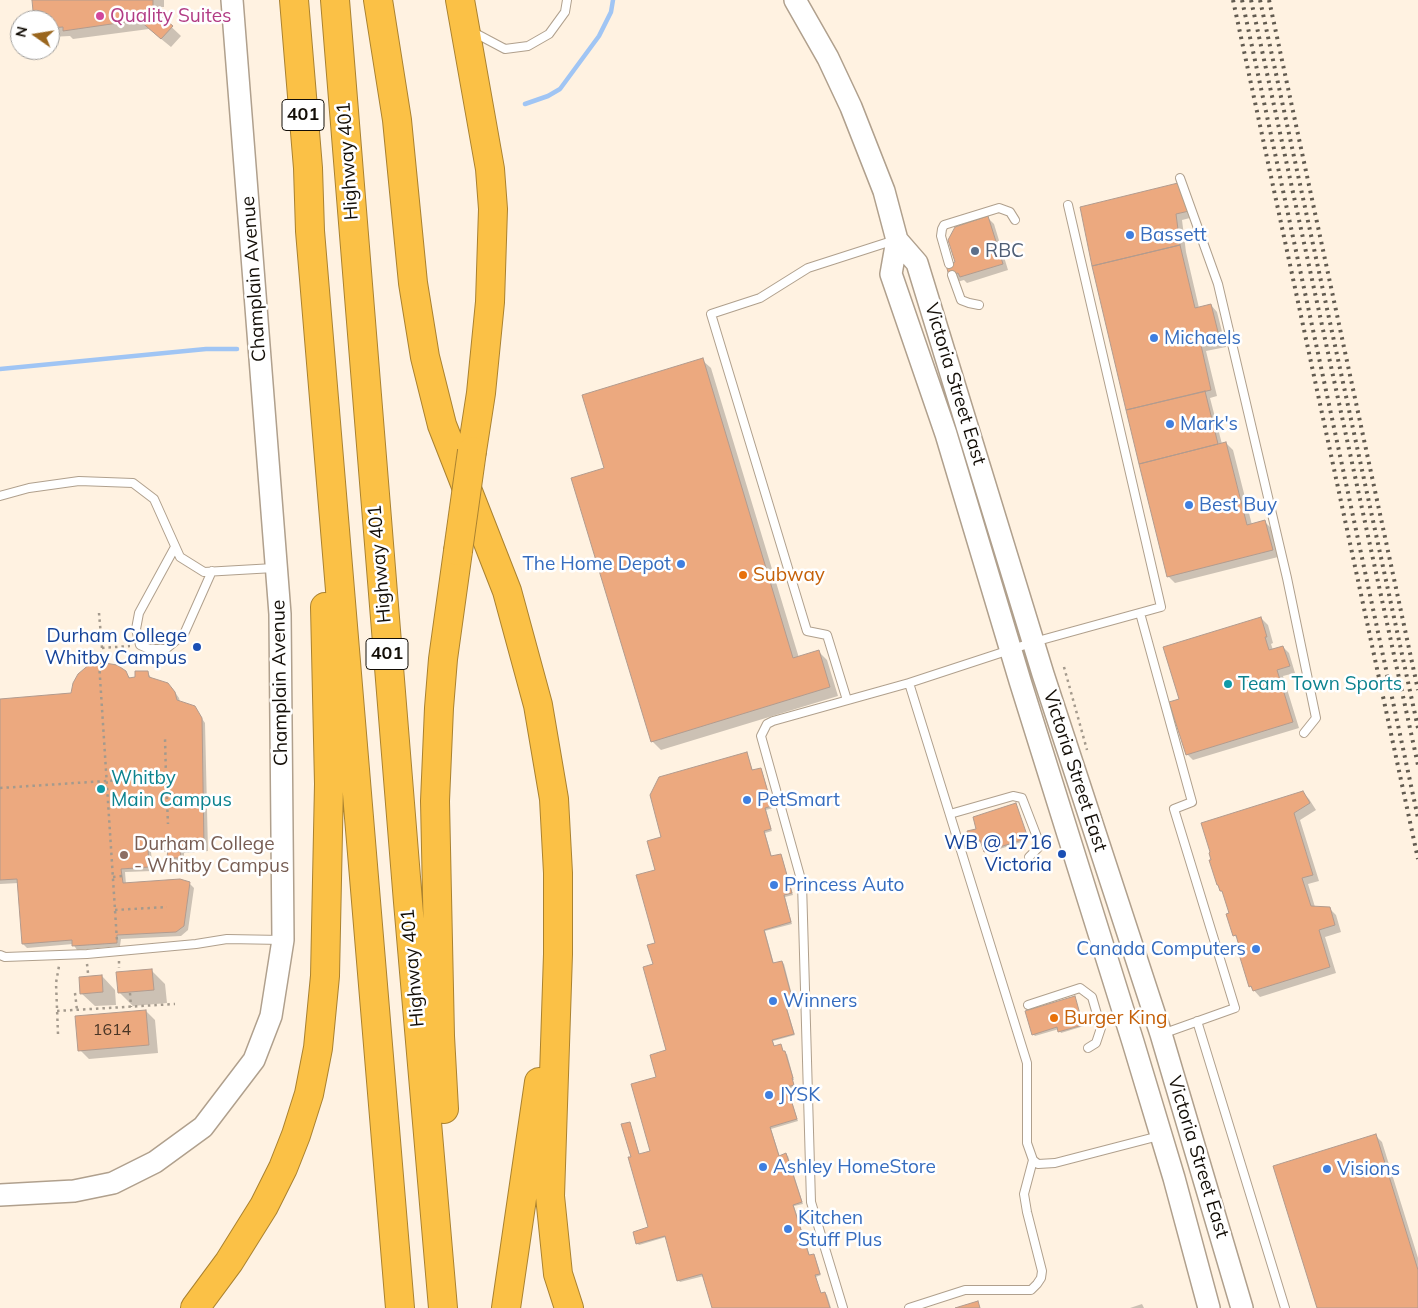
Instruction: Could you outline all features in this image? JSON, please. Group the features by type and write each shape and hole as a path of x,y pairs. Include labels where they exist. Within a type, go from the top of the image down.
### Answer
{"highway":[{"name":"401","path":"294,0 308,168 310,231 400,1308"},
{"name":"Highway 401","path":"335,0 443,1308"},
{"path":"378,0 397,120 413,283 425,358 442,425 508,591 538,705 554,799 558,873 558,954 550,1196 558,1274 569,1308"},
{"path":"451,1308 452,1250 440,1036 435,801 443,659 481,393 490,302 492,210 490,169 460,0"},
{"path":"195,1308 229,1262 264,1206 283,1168 309,1094 318,1048 325,976 329,784 324,563 310,231"},
{"path":"506,1308 558,954"}],"main road":[{"name":"Champlain Avenue","path":"0,1195 74,1191 113,1183 155,1162 203,1126 254,1060 270,1016 283,940 280,614 232,0"},
{"name":"Victoria Street East","path":"795,0 828,58 851,106 884,191 897,240 892,274 946,434 1174,1178 1209,1308"},
{"name":"Victoria Street East","path":"897,240 917,263 1034,642 1161,1034 1242,1308"},
{"path":"1161,1136 1171,1136 1178,1142 1203,1224 1211,1230 1221,1232"}],"lane":[{"path":"466,29 505,48 528,46 550,34 565,12 567,0"},
{"path":"1180,178 1218,284 1287,578 1316,718 1304,733"},
{"path":"843,1308 811,1202 802,884 761,736 767,724 772,721 909,683 1034,642 1161,607 1068,205"},
{"path":"949,264 941,236 944,225 999,208 1010,212 1015,220"},
{"path":"847,700 827,635 807,631 711,314 760,298 808,268 897,240"},
{"path":"952,275 961,300 969,304 979,305"},
{"path":"0,496 29,488 79,481 133,483 154,499 180,557 204,572 276,568"},
{"path":"175,547 138,613 136,629 140,644 149,649 166,649 184,634 212,571"},
{"path":"1140,613 1192,802 1174,809 1235,1008 1161,1034"},
{"path":"909,683 1027,1063 1027,1143 1033,1160 1038,1164 1055,1163 1161,1136"},
{"path":"950,814 1013,796 1022,798 1037,837 1038,848 1029,857"},
{"path":"0,955 5,957 61,955 196,944 227,939 283,940"},
{"path":"1028,1005 1080,988 1092,997 1100,1028 1096,1043 1088,1048"},
{"path":"1197,1021 1285,1308"},
{"path":"909,1308 965,1290 1031,1290 1037,1284 1041,1278 1042,1271 1024,1194 1033,1160"}],"path":[{"path":"99,613 102,648 100,662 106,780 117,942"},
{"path":"102,648 140,644"},
{"path":"165,738 168,824"},
{"path":"0,788 166,777"},
{"path":"113,877 122,876"},
{"path":"115,910 167,907"},
{"path":"58,1034 56,984 61,955"},
{"path":"75,993 77,1010"},
{"path":"130,993 131,1007"},
{"path":"58,1011 175,1004"}],"building":[{"name":"Quality Suites","path":"32,0 153,0 153,9 173,26 161,39 139,20 63,31 63,27 60,27 60,10 33,10"},
{"path":"1182,182 1189,211 1176,214 1180,245 1092,266 1080,207"},
{"name":"RBC","path":"988,216 1003,264 960,277 958,273 949,276 946,265 955,262 948,240 955,227"},
{"path":"1180,245 1195,308 1211,304 1220,340 1201,345 1211,390 1126,410 1092,266"},
{"name":"The Home Depot","path":"703,358 793,658 819,650 830,687 651,742 571,478 604,468 582,395"},
{"path":"1205,391 1218,444 1139,464 1126,410"},
{"path":"1226,442 1247,525 1265,520 1273,550 1167,577 1139,464"},
{"name":"Team Town Sports","path":"1261,617 1269,650 1283,646 1290,666 1277,670 1293,722 1186,755 1169,702 1179,699 1163,647"},
{"name":"Whitby Main Campus","path":"99,662 117,665 126,671 129,678 135,677 135,671 148,671 149,677 168,683 175,692 177,700 195,706 202,718 204,847 180,850 181,858 167,858 168,848 148,848 149,867 121,869 123,883 180,879 190,882 184,926 176,932 117,935 117,943 72,946 72,940 22,944 17,879 0,880 0,699 71,693 73,683 78,674 91,663"},
{"path":"747,752 752,770 761,768 772,806 765,808 771,829 764,831 771,856 781,854 792,893 784,895 791,922 764,930 773,963 782,961 792,998 784,1000 794,1034 772,1040 774,1046 781,1044 783,1051 785,1051 794,1085 787,1087 797,1119 770,1127 779,1156 786,1153 802,1202 793,1205 809,1255 814,1254 820,1274 815,1275 821,1293 825,1292 830,1308 712,1308 702,1274 677,1281 665,1236 636,1244 633,1232 648,1227 628,1157 631,1157 621,1124 630,1122 639,1154 650,1151 631,1084 656,1077 650,1055 666,1050 643,967 653,964 647,945 655,943 636,875 655,870 647,841 661,837 650,795 659,777"},
{"path":"1303,791 1310,803 1294,813 1313,875 1302,878 1311,906 1330,907 1335,925 1319,930 1330,967 1253,991 1251,986 1249,987 1238,951 1240,950 1236,935 1233,936 1226,914 1229,913 1209,860 1211,860 1210,852 1201,823"},
{"path":"1016,803 1028,838 984,852 980,840 971,843 967,831 976,829 973,817"},
{"path":"152,969 154,990 118,993 116,972"},
{"path":"102,975 103,992 80,994 79,977"},
{"name":"Burger King","path":"1075,996 1083,1025 1058,1032 1057,1027 1032,1035 1025,1011"},
{"path":"146,1010 149,1045 78,1051 75,1016"},
{"path":"1376,1134 1418,1270 1418,1308 1317,1308 1273,1166"},
{"path":"978,1301 980,1308 955,1308"}],"waterway":[{"path":"525,104 548,96 560,89 599,36 611,12 613,0"},
{"path":"0,369 206,349 237,349"}],"railway":[{"path":"1233,0 1418,859"},
{"path":"1242,0 1418,818"},
{"path":"1251,0 1418,765"},
{"path":"1260,0 1418,728"},
{"path":"1269,0 1418,690"}],"place":[{"name":"Quality Suites","path":"100,16"},
{"name":"Bassett","path":"1130,235"},
{"name":"RBC","path":"975,251"},
{"name":"Michaels","path":"1154,338"},
{"name":"Mark's","path":"1170,424"},
{"name":"Best Buy","path":"1189,505"},
{"name":"The Home Depot","path":"681,564"},
{"name":"Subway","path":"743,575"},
{"name":"Durham College Whitby Campus","path":"197,647"},
{"name":"Team Town Sports","path":"1228,684"},
{"name":"Whitby Main Campus","path":"101,789"},
{"name":"PetSmart","path":"747,800"},
{"name":"WB @ 1716 Victoria","path":"1062,854"},
{"name":"Durham College - Whitby Campus","path":"124,855"},
{"name":"Princess Auto","path":"774,885"},
{"name":"Canada Computers","path":"1256,949"},
{"name":"Winners","path":"773,1001"},
{"name":"Burger King","path":"1054,1018"},
{"name":"JYSK","path":"769,1095"},
{"name":"Ashley HomeStore","path":"763,1167"},
{"name":"Visions","path":"1327,1169"},
{"name":"Kitchen Stuff Plus","path":"788,1229"}]}
